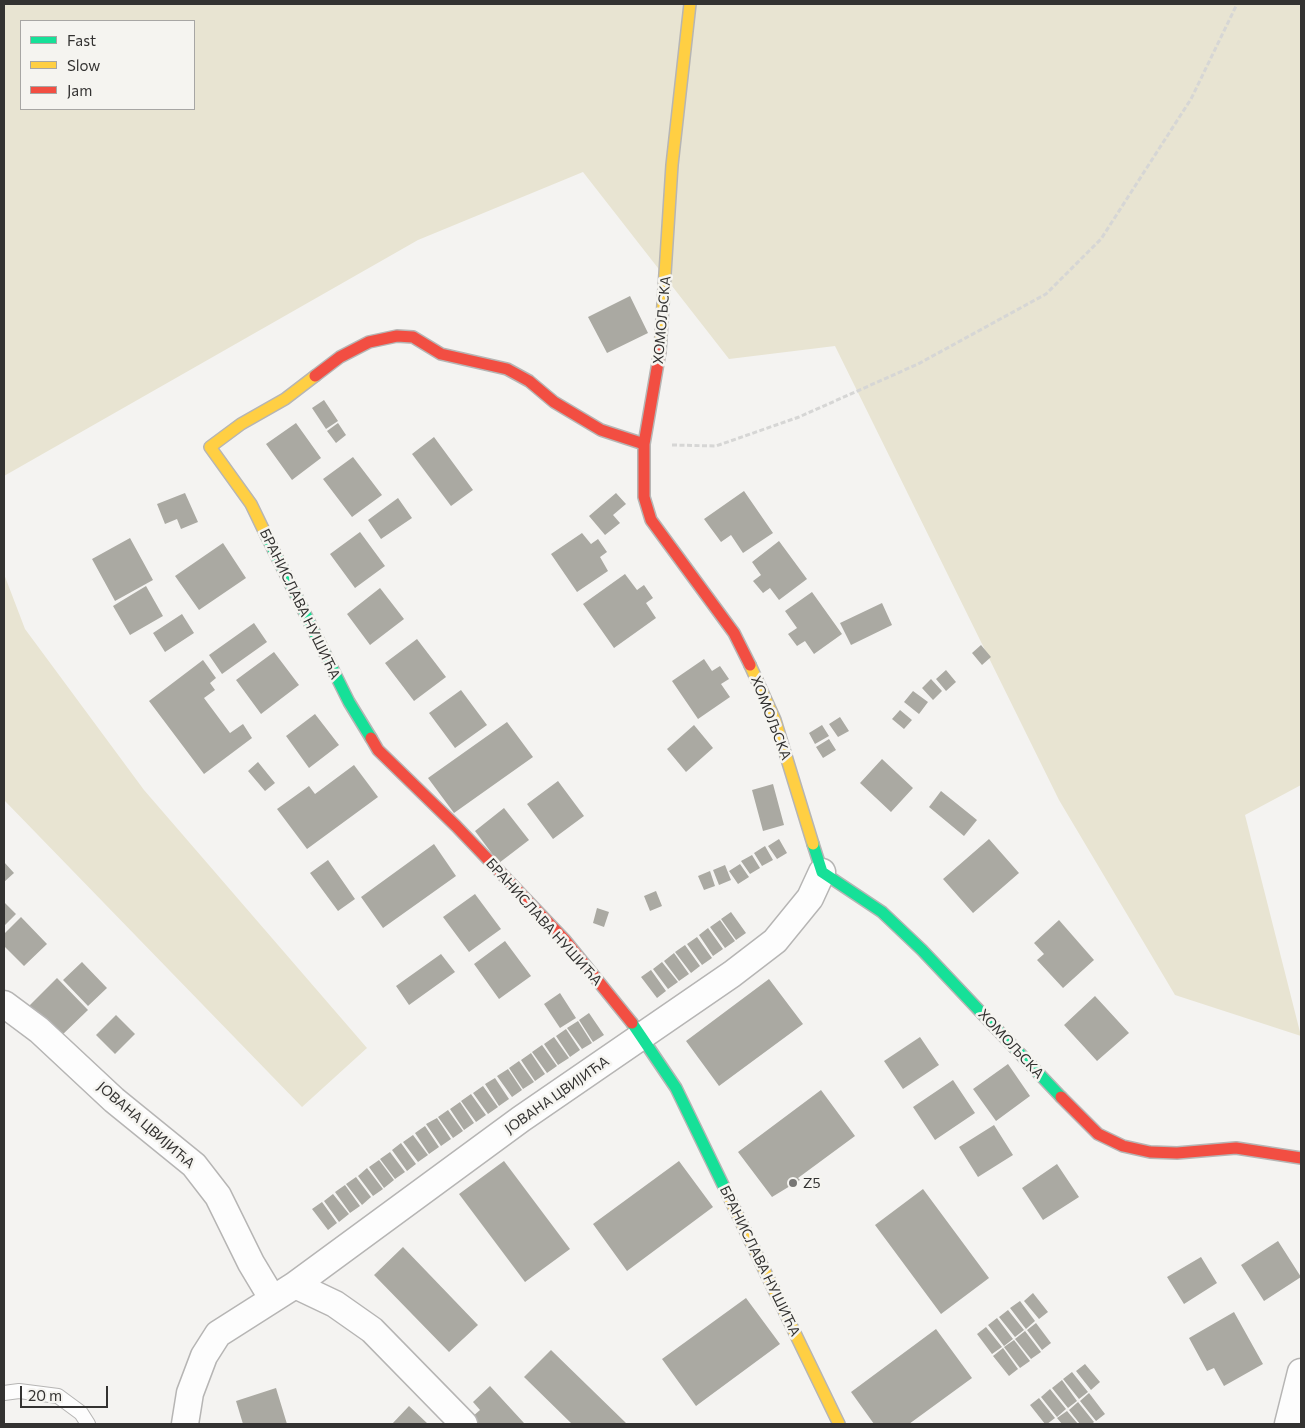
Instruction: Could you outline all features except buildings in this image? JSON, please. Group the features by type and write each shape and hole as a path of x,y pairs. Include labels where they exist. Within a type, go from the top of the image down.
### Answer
{"street":[{"name":"ХОМОЉСКА","path":"690,4 685,62 672,164 660,359 644,444 644,497 651,520 734,633 756,678 775,720 822,872 882,912 922,950 1037,1073 1098,1134 1123,1146 1150,1152 1177,1153 1236,1148 1301,1158"},
{"name":"БРАНИСЛАВА НУШИЋА","path":"644,444 601,430 554,402 530,381 507,369 441,354 413,337 397,336 369,342 340,356 284,399 241,424 210,447 251,504 349,702 378,750 456,826 564,939 643,1036 676,1088 839,1423"},
{"name":"ЈОВАНА ЦВИЈИЋА","path":"185,1424 194,1384 204,1356 218,1334 295,1285 521,1119 732,974 775,940 810,898 822,872"},
{"name":"ЈОВАНА ЦВИЈИЋА","path":"4,1004 39,1030 114,1100 194,1165 218,1196 251,1263 272,1298"},
{"path":"295,1285 335,1304 372,1330 464,1424"},
{"path":"1288,1424 1301,1372"}],"lane":[{"path":"4,1393 19,1391 58,1396 81,1413 88,1424"}],"path":[{"path":"644,444 716,446 799,417 918,364 1046,294 1101,239 1191,99 1237,4"}],"shaded area":[{"path":"4,4 1301,4 1301,785 1245,815 1301,1036 1175,995 1059,800 835,346 729,359 583,172 418,240 4,476"},
{"path":"4,574 25,629 144,790 367,1048 302,1107 4,800"}],"traffic: fast":[{"path":"266,535 349,702 371,738"},
{"path":"813,844 822,872 882,912 922,950 1061,1097"},
{"path":"632,1023 676,1088 726,1191"}],"traffic: slow":[{"path":"660,351 672,165 690,4"},
{"path":"266,535 251,504 210,447 241,424 285,399 315,376"},
{"path":"750,665 775,720 813,844"},
{"path":"726,1191 839,1424"}],"traffic: jam":[{"path":"315,376 340,357 369,342 397,336 413,337 441,354 507,369 529,381 554,402 601,430 644,444"},
{"path":"660,351 644,444 644,497 651,520 734,633 750,665"},
{"path":"371,738 378,750 456,826 564,939 632,1023"},
{"path":"1061,1097 1098,1134 1123,1146 1150,1152 1177,1153 1236,1148 1301,1158"}],"place":[{"name":"Z5","path":"793,1183"}]}
